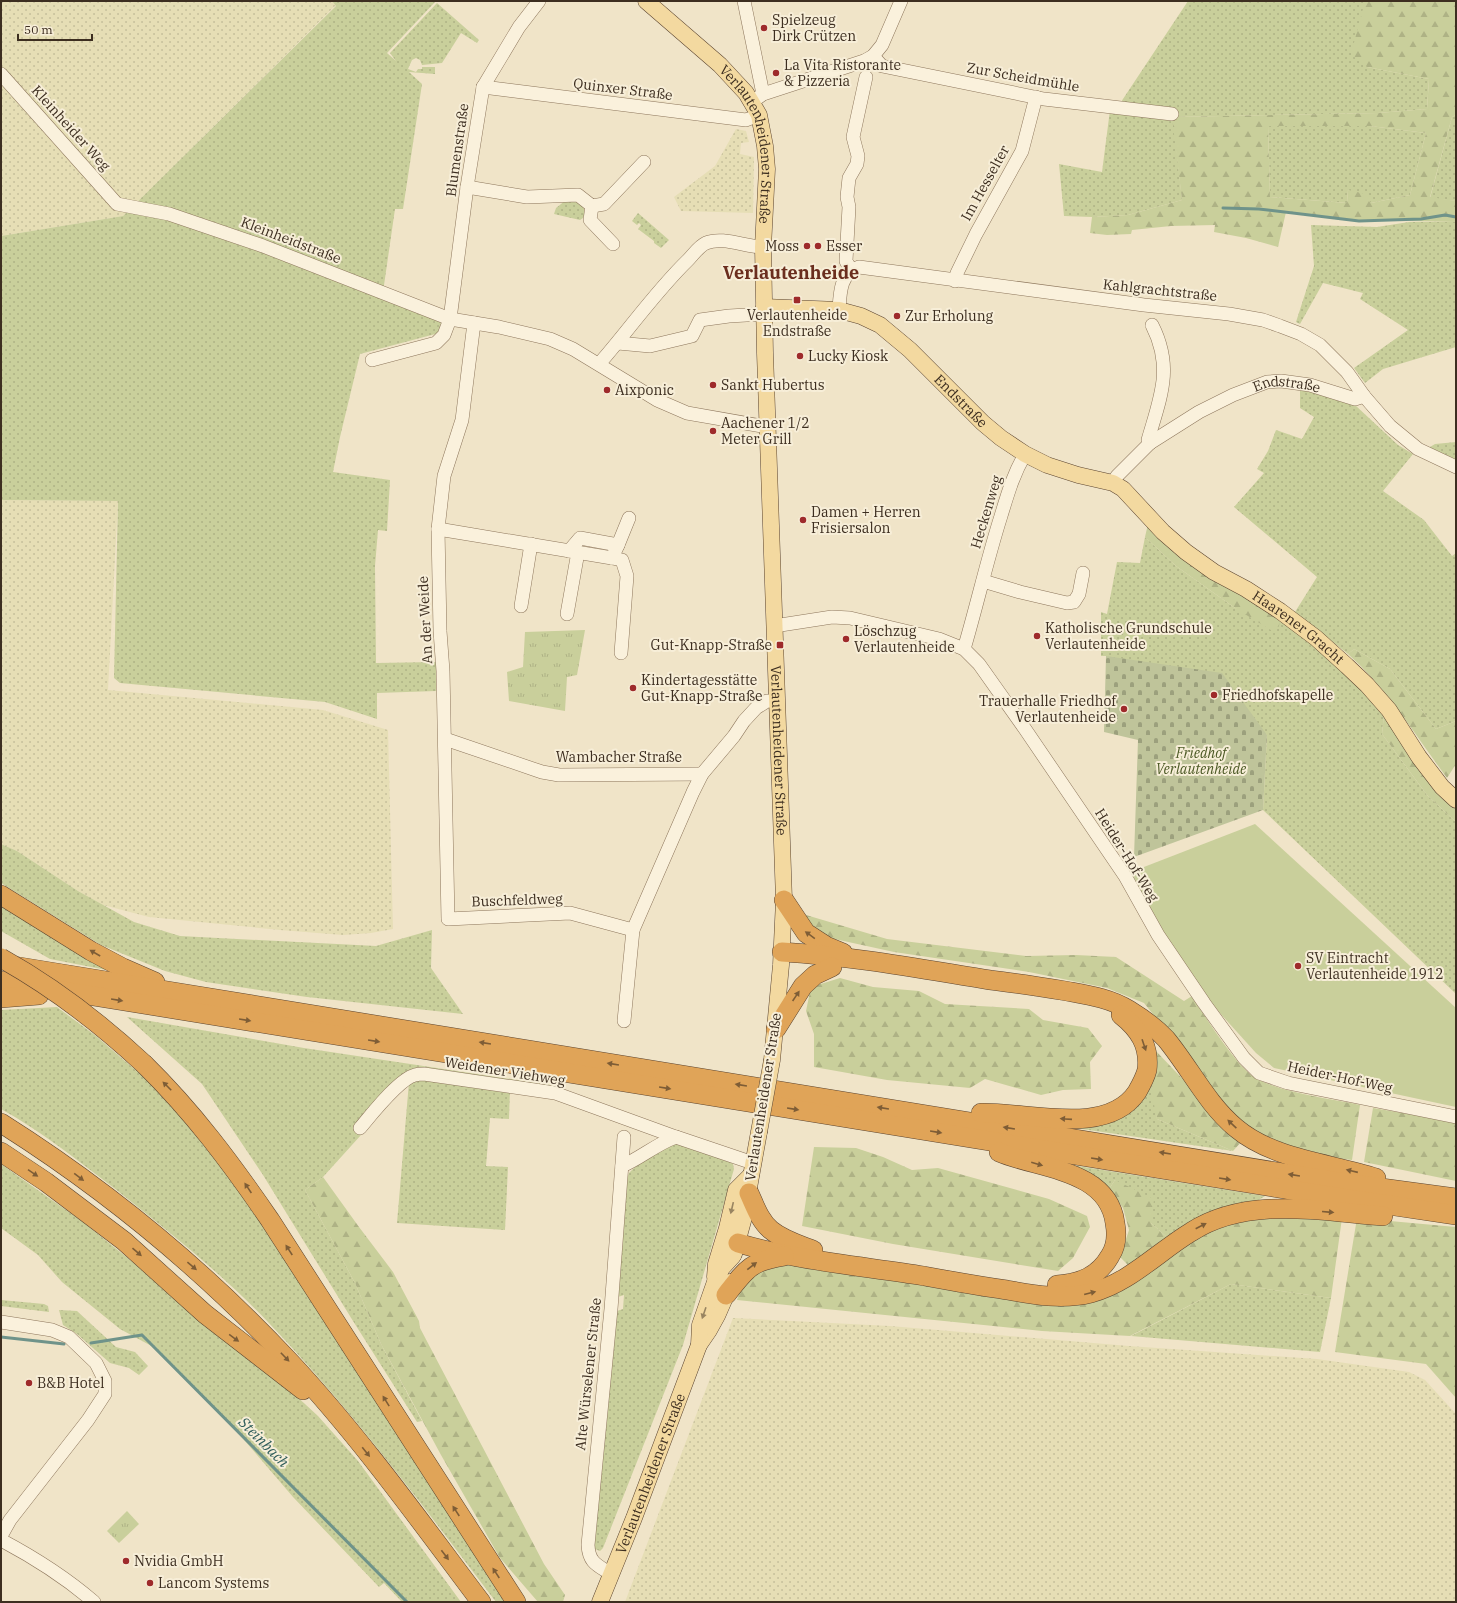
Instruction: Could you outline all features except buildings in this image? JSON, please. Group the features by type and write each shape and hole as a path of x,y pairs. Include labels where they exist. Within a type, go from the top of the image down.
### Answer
{"highway":[{"path":"1,895 106,959 180,994"},
{"path":"784,900 806,932 826,946 857,960"},
{"path":"1,958 31,976 72,1004 110,1034 144,1064 196,1119 238,1173 270,1220 516,1602"},
{"path":"782,959 962,988 1047,994 1082,1000 1108,1008 1120,1014 1130,1022 1138,1032 1146,1048 1146,1071 1139,1090 1125,1105 1101,1117 1078,1119 988,1113 922,1115"},
{"path":"782,959 857,960 1050,988 1096,996 1107,1000 1129,1010 1152,1026 1165,1038 1217,1108 1245,1135 1289,1155 1362,1173 1429,1195"},
{"path":"1,964 922,1115 1456,1198"},
{"path":"776,1029 803,986 815,975 832,966"},
{"path":"1,981 1342,1198 1456,1215"},
{"path":"1,998 78,994"},
{"path":"1,1123 61,1164 114,1203 152,1232 205,1277 292,1364 342,1422 407,1504 481,1602"},
{"path":"737,1244 780,1244 1026,1283 1052,1285 1070,1284 1088,1278 1098,1272 1106,1263 1114,1246 1116,1227 1114,1216 1104,1194 1070,1174 1006,1155 962,1136"},
{"path":"1,1152 51,1186 124,1241 204,1314 283,1374 342,1422"},
{"path":"751,1177 758,1213 771,1230 789,1240 813,1250"},
{"path":"737,1244 789,1255 1004,1290 1054,1296 1090,1293 1117,1283 1192,1231 1211,1221 1233,1214 1259,1210 1300,1209 1418,1219 1456,1215"},
{"path":"720,1288 743,1274 760,1261 789,1255"}],"main road":[{"name":"Verlautenheidener Straße","path":"600,1602 634,1518 699,1345 712,1328 720,1288 732,1272 760,1132 772,1060 782,959 784,900 776,701 764,311 763,247 767,169 765,146 758,103 741,88 720,65 646,1"},
{"name":"Endstraße","path":"764,311 839,310 861,316 880,325 910,350 983,423 1001,438 1025,454 1047,465 1078,475 1113,483"},
{"name":"Haarener Gracht","path":"1113,483 1123,489 1134,499 1163,532 1186,552 1214,572 1246,589 1280,611 1316,638 1347,666 1367,685 1389,710 1428,769 1442,787 1456,800"},
{"path":"720,1288 716,1264 727,1228 736,1190 751,1177"}],"street":[{"name":"Blumenstraße","path":"450,319 467,187 483,87 519,27 539,1"},
{"path":"744,1 758,103"},
{"path":"873,56 882,45 901,1"},
{"name":"Quinxer Straße","path":"483,87 746,120 758,103 864,61 873,56"},
{"name":"Zur Scheidmühle","path":"873,56 882,66 1036,97 1172,114"},
{"name":"Kleinheider Weg","path":"1,74 117,204"},
{"path":"839,310 844,279 846,274 851,270 846,261 849,207 846,197 849,178 857,164 858,156 853,137 866,77"},
{"name":"Im Hesselter","path":"956,281 957,273 976,234 1022,151 1036,97"},
{"path":"467,187 527,197 578,195 592,206 604,204 644,162"},
{"name":"Kleinheidstraße","path":"117,204 169,214 256,243 450,319 550,339 599,364 657,400 687,414 767,427"},
{"path":"592,206 590,220 613,244"},
{"path":"599,364 618,343 667,279 705,243 719,241 763,247"},
{"name":"Kahlgrachtstraße","path":"851,270 859,267 1144,306 1229,314 1263,320 1301,334 1320,345 1348,372 1364,396 1390,426 1418,449 1456,467"},
{"path":"618,343 650,346 692,336 700,320 764,311"},
{"path":"372,360 436,343 444,335 450,319"},
{"name":"An der Weide","path":"448,919 445,739 440,631 438,529 444,476 462,420 474,323"},
{"path":"1150,443 1148,440 1163,388 1164,374 1160,341 1152,325"},
{"name":"Endstraße","path":"1113,483 1117,476 1150,443 1200,412 1233,395 1267,382 1281,381 1310,385 1355,399 1364,396"},
{"name":"Heckenweg","path":"964,648 992,545 1015,471 1025,454"},
{"path":"612,558 629,518"},
{"path":"438,529 622,560 627,576 621,653"},
{"path":"567,614 574,551 580,538 618,545"},
{"path":"521,606 531,544"},
{"path":"982,581 1067,603 1074,602 1078,594 1083,573"},
{"name":"Heider-Hof-Weg","path":"774,626 832,617 850,618 939,639 964,648 979,664 995,686 1125,876 1162,941 1204,1003 1249,1063 1259,1073 1288,1083 1456,1117"},
{"path":"624,1021 633,930 693,792 702,774 734,736 744,721 756,708 768,702 776,701"},
{"name":"Wambacher Straße","path":"445,739 542,772 560,774 702,774"},
{"name":"Buschfeldweg","path":"448,919 570,913 633,930"},
{"name":"Weidener Viehweg","path":"360,1128 385,1099 406,1079 415,1075 424,1074 555,1093 676,1137 751,1177"},
{"name":"Alte Würselener Straße","path":"611,1574 593,1562 589,1555 588,1545 610,1317 624,1137"},
{"path":"622,1166 634,1161 663,1141 676,1137"},
{"path":"1,1322 52,1330 69,1337 96,1363 105,1380 105,1394 10,1520 1,1536"},
{"path":"1,1540 51,1568 94,1602"}],"shaded area":[{"path":"1,1 332,1 336,5 123,216 1,236"},
{"path":"736,129 746,131 749,142 741,143 740,154 754,157 753,213 681,211 674,197 715,166"},
{"path":"1,500 118,501 108,690 323,710 388,730 393,929 371,933 343,935 149,917 103,905 78,891 17,851 1,844"},
{"path":"733,1318 890,1326 1129,1346 1317,1359 1409,1372 1425,1380 1456,1414 1456,1602 625,1602"}],"green space":[{"path":"332,1 436,1 387,53 396,61 390,53 437,3 479,40 477,43 461,33 442,63 422,65 420,60 416,58 412,60 408,69 416,72 418,69 422,69 422,67 435,67 435,74 409,72 422,84 403,209 395,209 382,299 441,322 439,333 360,354 333,472 390,480 387,531 378,530 375,566 376,663 436,662 436,691 377,693 377,719 325,702 120,683 114,678 118,501 1,500 1,236 123,216 336,6"},
{"path":"1188,1 1365,1 1367,67 1429,79 1427,109 1378,113 1173,117 1182,200 1128,215 1092,217 1064,216 1059,164 1102,172 1110,110 1119,105"},
{"path":"1365,1 1456,1 1456,115 1452,117 1430,197 1456,201 1456,222 1360,220 1286,212 1278,247 1246,238 1214,232 1215,225 1171,226 1132,230 1131,234 1107,235 1090,233 1092,217 1128,215 1182,200 1172,117 1378,113 1427,109 1429,79 1367,67 1351,54","holes":["1268,126 1370,126 1426,133 1410,195 1371,203 1366,194 1348,190 1347,203 1270,197"]},
{"path":"1456,115 1456,201 1430,198 1452,117"},
{"path":"1268,126 1370,126 1426,133 1410,195 1371,203 1348,190 1347,203 1270,197"},
{"path":"566,200 574,201 583,207 583,218 580,220 554,214 556,208"},
{"path":"638,213 669,240 661,248 638,229 641,225 639,223 637,225 632,221"},
{"path":"1409,222 1456,222 1456,347 1383,369 1365,383 1354,368 1408,330 1360,299 1363,293 1323,283 1300,324 1296,322 1314,266 1311,225 1377,227"},
{"path":"1300,386 1355,405 1398,445 1413,454 1383,491 1424,520 1452,556 1456,553 1456,721 1436,729 1390,669 1354,649 1348,654 1295,612 1317,577 1234,507 1264,473 1257,469 1268,451 1276,430 1302,439 1314,417 1300,408"},
{"path":"1456,442 1456,460 1429,450 1430,447 1435,444"},
{"path":"1148,524 1280,619 1279,626 1274,632 1235,608 1176,566 1145,537"},
{"path":"1145,537 1176,566 1235,608 1280,619 1343,669 1384,714 1382,734 1427,795 1456,822 1456,994 1263,810 1267,735 1106,656 1101,656 1101,612 1107,614 1117,562 1140,563"},
{"path":"585,630 577,675 567,677 565,711 509,701 507,672 523,667 525,632"},
{"path":"1354,649 1390,669 1436,729 1456,721 1456,764 1447,778 1389,698 1348,654"},
{"name":"Friedhof Verlautenheide","path":"1106,656 1222,673 1267,735 1263,810 1134,857 1138,740 1104,732"},
{"path":"1384,714 1456,807 1456,822 1427,795 1382,734"},
{"name":"SV Eintracht Verlautenheide 1912","path":"1255,824 1456,1008 1456,1107 1274,1068 1256,1053 1209,1001 1162,931 1131,872"},
{"path":"1,844 17,851 78,891 134,922 180,936 376,946 432,930 431,968 463,1014 307,997 206,982 165,971 101,945 1,883"},
{"path":"1,902 117,972 50,959 1,931"},
{"path":"806,915 887,939 1026,956 1076,955 1116,957 1184,1001 1192,996 1231,1053 1249,1073 1256,1078 1293,1092 1360,1105 1352,1160 1301,1154 1257,1136 1225,1108 1186,1055 1144,1003 1107,988 1029,972 894,952 830,938 810,926"},
{"path":"840,978 873,987 919,991 945,1004 1029,1009 1043,1020 1088,1028 1102,1046 1090,1062 1091,1089 1063,1090 1041,1095 985,1079 970,1088 887,1080 814,1067 814,1034 806,1011 811,987"},
{"path":"57,1007 96,1036 169,1099 241,1189 506,1602 496,1602 414,1494 328,1389 299,1355 232,1286 154,1220 73,1156 45,1136 1,1109 1,1010"},
{"path":"127,1017 304,1048 564,1087 555,1095 510,1089 509,1119 490,1118 486,1166 508,1167 505,1230 397,1223 409,1082 323,1177 305,1190 355,1283 381,1344 422,1421 417,1422 263,1175 202,1084"},
{"path":"1154,1049 1242,1141 1233,1151 1157,1119 1151,1090"},
{"path":"1152,1071 1157,1119 1233,1151 1075,1128 1105,1121"},
{"path":"1373,1108 1456,1122 1456,1181 1364,1162"},
{"path":"680,1143 719,1156 733,1164 734,1169 683,1345 603,1548 600,1551 595,1549 592,1544 617,1311 623,1309 624,1295 618,1297 625,1184 629,1173 637,1165 667,1144"},
{"path":"814,1147 856,1148 883,1157 912,1170 938,1168 1049,1199 1087,1216 1090,1227 1073,1258 1058,1271 893,1244 802,1226"},
{"path":"1059,1163 1265,1196 1257,1201 1169,1239 1151,1223 1115,1180 1109,1189 1084,1172"},
{"path":"1,1164 83,1222 280,1381 318,1416 358,1461 461,1602 402,1602 384,1583 379,1587 293,1497 227,1420 157,1349 120,1329 62,1282 38,1255 1,1228"},
{"path":"323,1177 393,1272 419,1321 420,1328 544,1564 565,1595 563,1602 538,1602 500,1558 441,1455 381,1344 355,1283 305,1190"},
{"path":"1115,1180 1154,1199 1151,1223 1169,1239 1130,1267 1120,1257 1129,1230 1123,1208 1109,1189"},
{"path":"1245,1216 1342,1218 1331,1298 1231,1284 1130,1336 1042,1331 737,1300 742,1282 766,1263 813,1261 1105,1297 1204,1231"},
{"path":"1357,1218 1456,1227 1456,1398 1426,1364 1335,1352"},
{"path":"1231,1284 1331,1298 1320,1352 1131,1336"},
{"path":"1,1300 44,1304 48,1306 49,1312 1,1306"},
{"path":"59,1310 77,1311 116,1347 135,1352 148,1366 139,1375 129,1368 110,1363 77,1334 63,1325"},
{"path":"127,1511 139,1524 119,1543 107,1531"}],"waterway":[{"path":"1223,208 1259,209 1359,221 1421,219 1445,215 1456,217"},
{"name":"Steinbach","path":"91,1343 142,1335 407,1602"},
{"name":"Steinbach","path":"1,1337 64,1344"}],"place":[{"name":"Spielzeug Dirk Crützen","path":"764,28"},
{"name":"La Vita Ristorante & Pizzeria","path":"776,73"},
{"name":"Moss","path":"807,246"},
{"name":"Esser","path":"818,246"},
{"name":"Verlautenheide Endstraße","path":"797,300"},
{"name":"Zur Erholung","path":"897,316"},
{"name":"Lucky Kiosk","path":"800,356"},
{"name":"Sankt Hubertus","path":"713,385"},
{"name":"Aixponic","path":"607,390"},
{"name":"Aachener 1/2 Meter Grill","path":"713,431"},
{"name":"Damen + Herren Frisiersalon","path":"803,520"},
{"name":"Katholische Grundschule Verlautenheide","path":"1037,636"},
{"name":"Löschzug Verlautenheide","path":"846,639"},
{"name":"Gut-Knapp-Straße","path":"780,645"},
{"name":"Kindertagesstätte Gut-Knapp-Straße","path":"633,688"},
{"name":"Friedhofskapelle","path":"1214,695"},
{"name":"Trauerhalle Friedhof Verlautenheide","path":"1124,709"},
{"name":"SV Eintracht Verlautenheide 1912","path":"1298,966"},
{"name":"B&B Hotel","path":"29,1383"},
{"name":"Nvidia GmbH","path":"126,1561"},
{"name":"Lancom Systems","path":"150,1583"}],"district":[{"name":"Verlautenheide","path":"791,272"}]}
